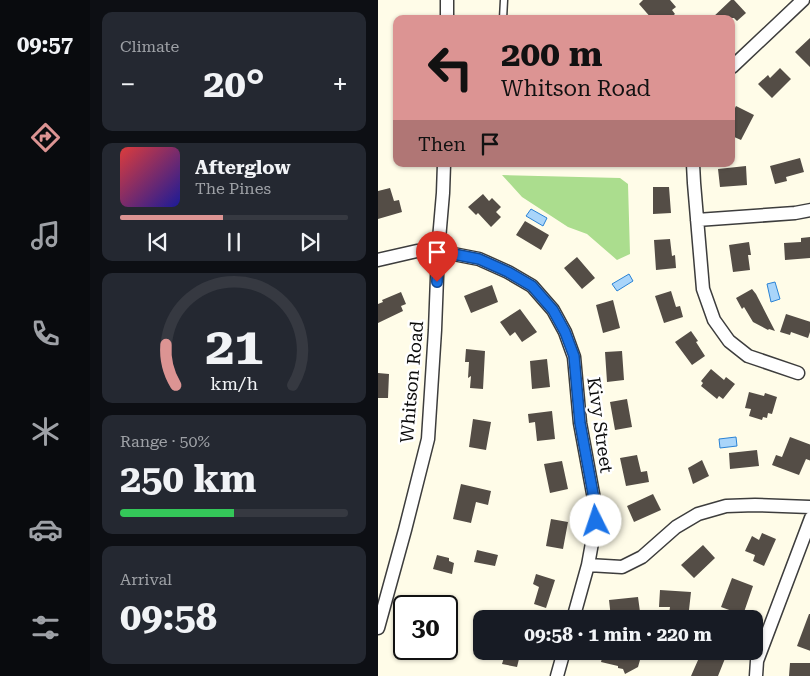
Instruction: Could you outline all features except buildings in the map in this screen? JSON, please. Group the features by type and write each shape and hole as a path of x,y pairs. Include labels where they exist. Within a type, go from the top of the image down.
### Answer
{"street":[{"path":"446,15 447,0"},
{"path":"735,64 803,0"},
{"name":"Whitson Road","path":"378,628 428,438 444,167"},
{"path":"694,167 703,288 714,320 728,341 748,356 798,373"},
{"path":"698,220 795,213 810,210"},
{"name":"Kivy Street","path":"378,260 417,251 438,251 479,259 508,272 532,286 553,310 565,332 574,356 580,423 594,499 596,521 588,565 576,610"},
{"path":"588,565 622,566 642,557 676,528 698,514 726,506 810,507"},
{"path":"756,676 757,661 810,518"},
{"path":"557,676 561,660"}],"lane":[{"path":"504,0 504,15"}],"green space":[{"path":"502,175 620,178 628,184 630,254 617,260 587,234 568,227 522,197"}],"water":[{"path":"531,209 547,218 543,226 526,216"},
{"path":"629,274 633,281 617,291 612,284"},
{"path":"775,282 780,299 771,302 767,284"},
{"path":"736,437 737,446 720,448 719,439"}],"route":[{"path":"437,282 438,251 479,259 508,272 532,286 553,310 565,332 574,356 580,423 594,499 596,521"}]}
